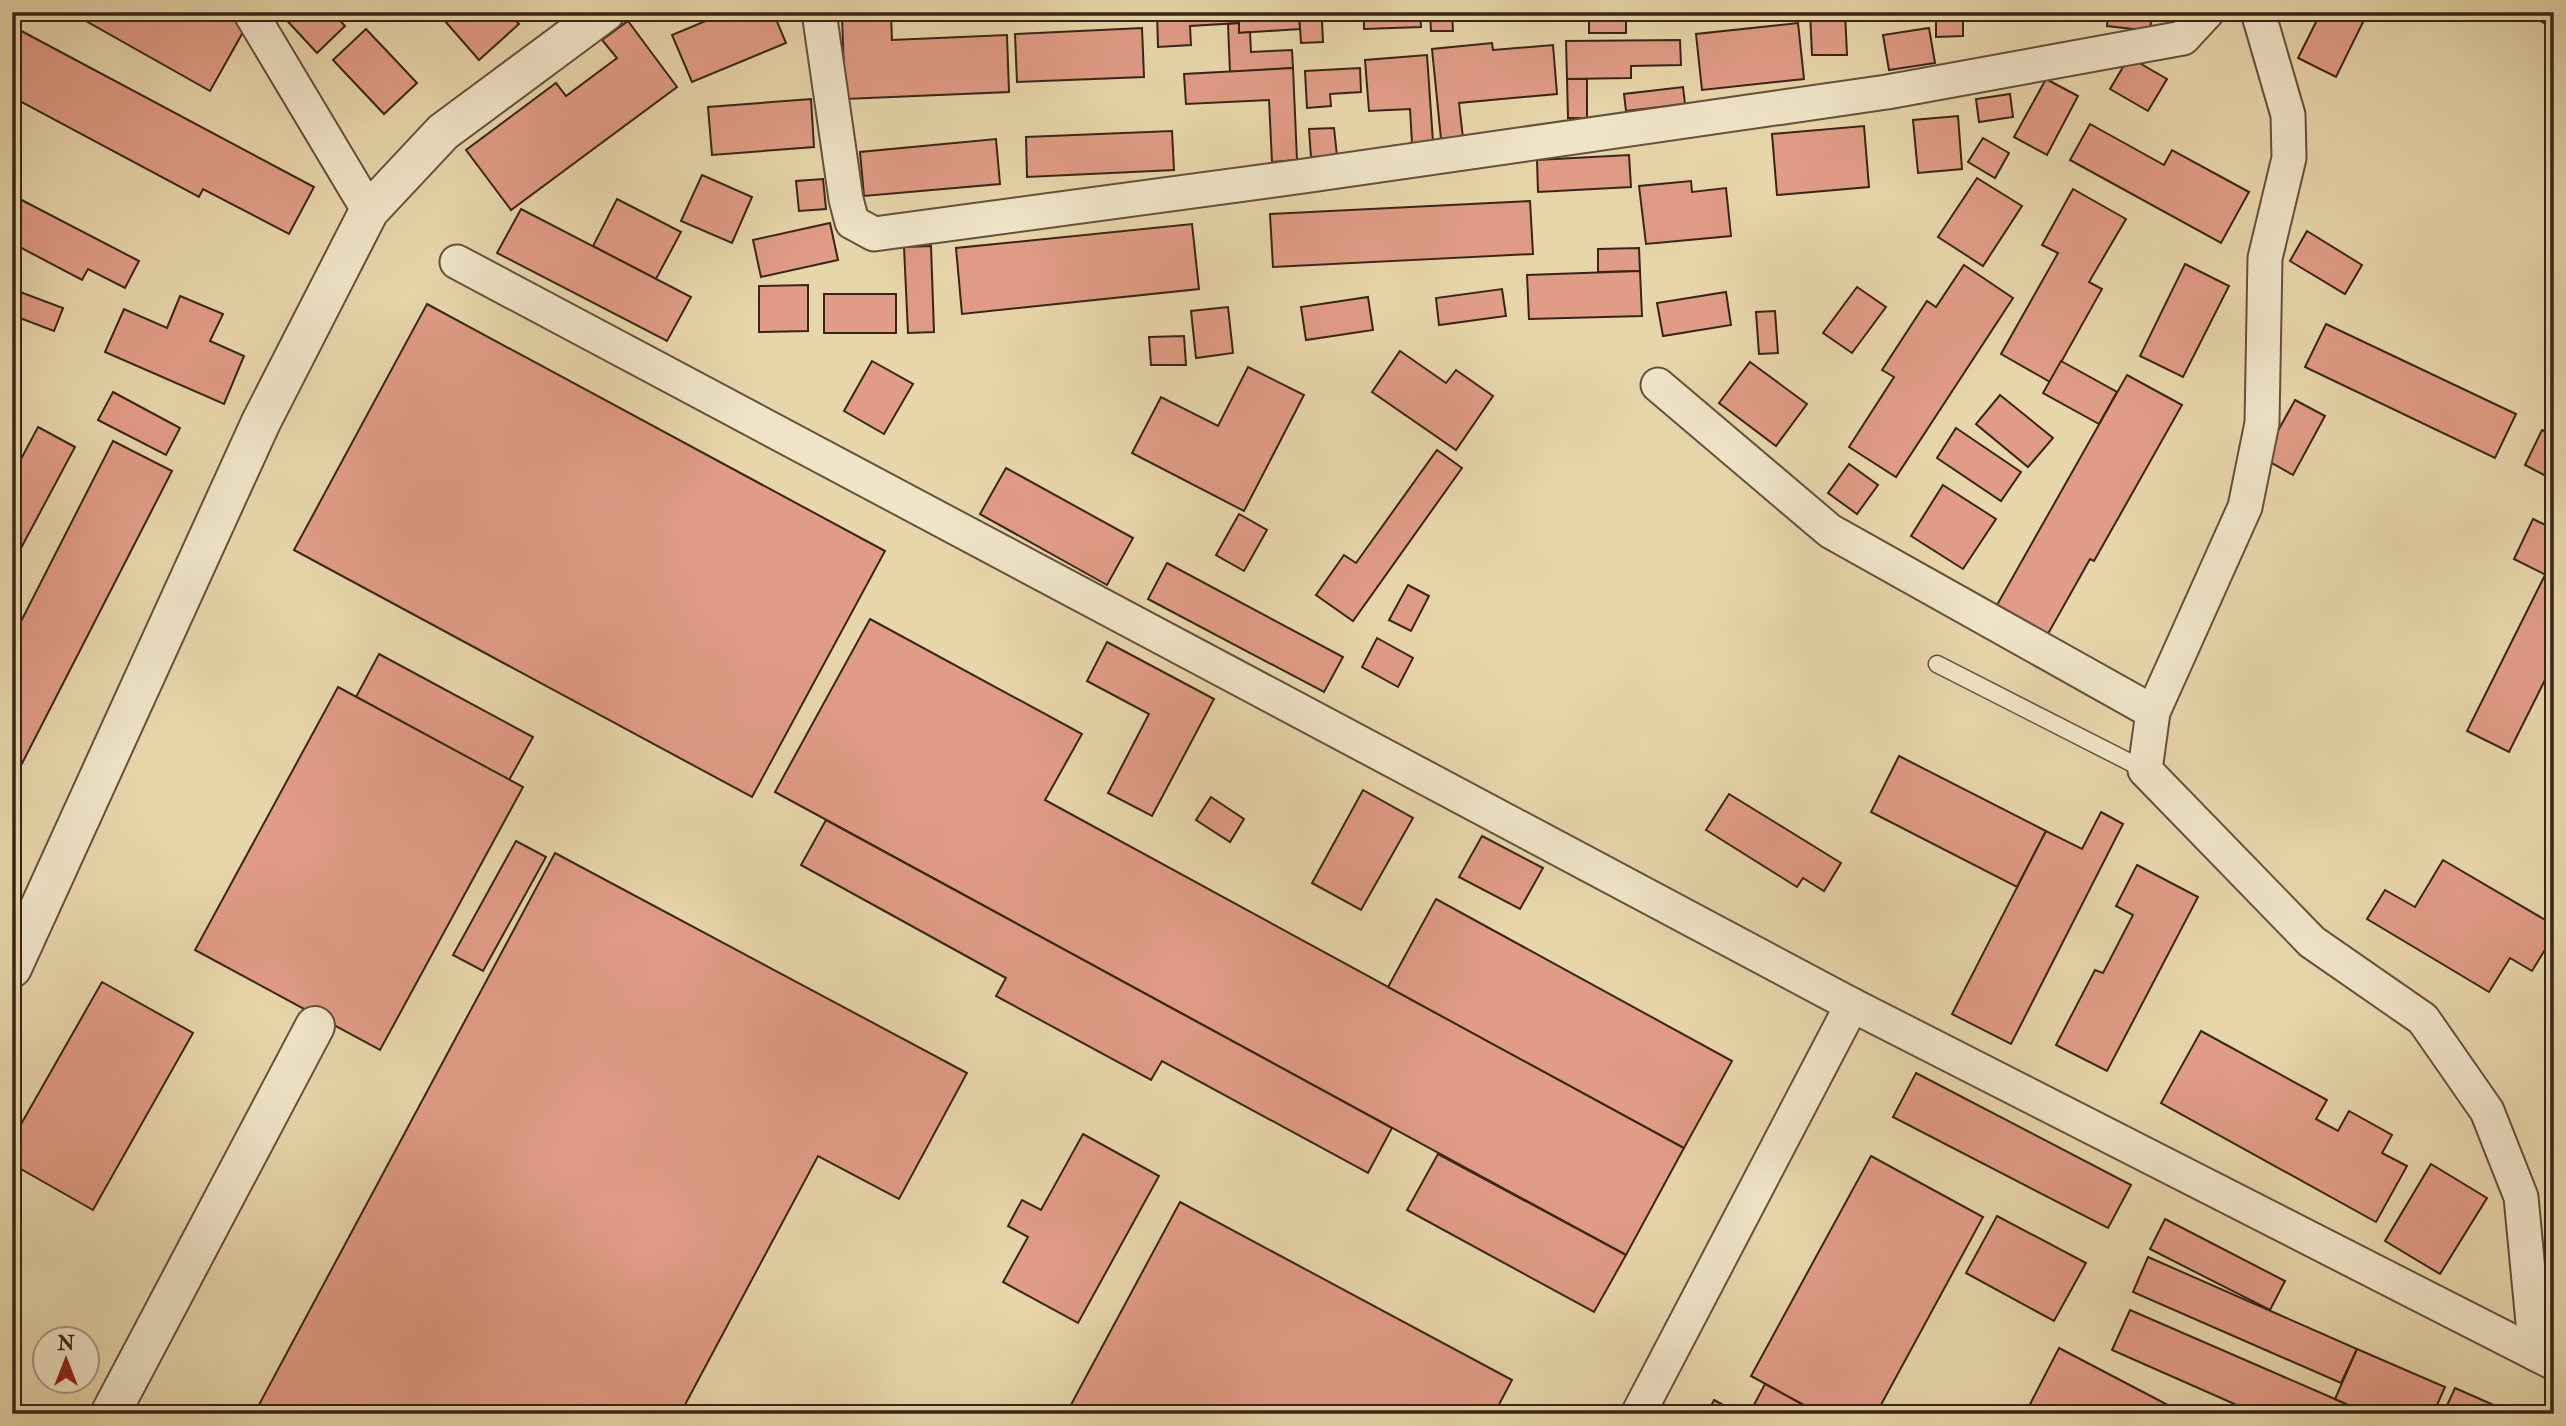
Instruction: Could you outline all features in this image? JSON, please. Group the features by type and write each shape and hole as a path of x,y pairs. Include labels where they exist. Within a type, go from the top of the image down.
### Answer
{"street":[{"path":"250,12 369,211"},
{"path":"12,968 261,422 369,211 443,132 605,12"},
{"path":"819,12 846,199 852,222 874,234 1277,180 1887,92 2183,38 2207,12"},
{"path":"2258,12 2288,115 2289,158 2264,258 2262,423 2245,507 2153,712 2144,770 2312,942 2423,1019 2487,1111 2521,1197 2545,1358"},
{"path":"457,262 1852,1004 2545,1358"},
{"path":"1658,385 1830,531 2153,712"},
{"path":"1638,1414 1852,1004"},
{"path":"110,1414 315,1026"}],"lane":[{"path":"1937,664 2144,770"}],"building":[{"path":"70,12 225,12 247,25 210,91"},
{"path":"279,12 332,12 345,26 317,53"},
{"path":"437,12 508,12 519,24 479,60"},
{"path":"727,12 773,12 786,43 692,82 672,35"},
{"path":"1157,12 1238,12 1239,23 1190,26 1191,45 1158,47"},
{"path":"1238,12 1299,12 1300,29 1239,33"},
{"path":"1299,12 1356,12 1356,20 1322,21 1323,42 1301,43"},
{"path":"1364,12 1420,12 1421,27 1364,29"},
{"path":"1430,12 1452,12 1453,31 1431,31"},
{"path":"1589,12 1626,12 1626,33 1589,33"},
{"path":"1716,12 1745,12 1745,19 1716,21"},
{"path":"1810,12 1845,12 1847,55 1812,55"},
{"path":"1936,12 1963,12 1963,36 1936,37"},
{"path":"2108,12 2152,12 2150,31 2107,26"},
{"path":"2321,12 2358,12 2366,16 2336,77 2298,58"},
{"path":"2523,12 2554,12 2554,28"},
{"path":"891,15 892,40 1007,35 1009,92 845,99 842,17"},
{"path":"628,21 677,87 511,210 466,150 556,83 566,96 617,58 602,40"},
{"path":"1239,23 1239,33 1250,32 1251,52 1292,50 1293,68 1230,72 1228,24"},
{"path":"1798,23 1804,79 1702,90 1696,34"},
{"path":"12,26 314,187 289,234 203,189 199,197 12,97"},
{"path":"1142,28 1144,77 1017,82 1015,34"},
{"path":"1929,28 1935,63 1889,70 1883,35"},
{"path":"366,29 417,83 384,114 333,60"},
{"path":"1680,40 1681,65 1631,66 1631,78 1567,79 1566,41"},
{"path":"1492,43 1493,50 1553,45 1557,94 1459,103 1463,138 1441,139 1432,49"},
{"path":"1427,55 1433,142 1412,143 1410,109 1369,111 1365,60"},
{"path":"2129,57 2167,79 2148,111 2110,89"},
{"path":"1293,68 1297,160 1272,162 1269,100 1186,104 1184,74"},
{"path":"1360,68 1361,92 1330,94 1331,106 1307,108 1305,71"},
{"path":"1567,79 1587,79 1587,118 1568,118"},
{"path":"2046,79 2078,96 2047,155 2014,137"},
{"path":"1683,87 1685,104 1626,111 1624,94"},
{"path":"2010,94 2013,117 1979,122 1976,99"},
{"path":"811,99 814,147 712,155 708,107"},
{"path":"1958,116 1962,169 1918,173 1913,120"},
{"path":"2090,124 2164,165 2172,150 2249,192 2221,243 2070,160"},
{"path":"1864,126 1869,187 1777,195 1772,134"},
{"path":"1334,128 1337,156 1311,157 1309,129"},
{"path":"1172,131 1174,170 1027,177 1026,137"},
{"path":"1983,138 2009,153 1995,178 1968,162"},
{"path":"996,139 1000,184 864,196 860,152"},
{"path":"1629,155 1631,187 1538,192 1537,160"},
{"path":"702,175 752,197 732,243 681,221"},
{"path":"1977,178 2022,206 1983,266 1938,237"},
{"path":"823,179 826,209 799,211 796,181"},
{"path":"1691,181 1692,192 1726,188 1731,236 1646,244 1639,186"},
{"path":"2073,189 2126,219 2089,282 2102,289 2050,382 2001,354 2058,253 2042,245"},
{"path":"12,195 139,261 125,288 88,269 82,280 12,243"},
{"path":"617,199 681,232 656,279 593,246"},
{"path":"1530,201 1533,254 1273,267 1270,214"},
{"path":"521,209 691,297 667,341 497,253"},
{"path":"830,223 838,260 761,277 753,240"},
{"path":"1192,224 1199,289 962,314 956,248"},
{"path":"2307,231 2362,265 2345,294 2290,261"},
{"path":"931,246 934,332 908,333 904,247"},
{"path":"1639,248 1640,271 1598,272 1598,249"},
{"path":"2185,264 2229,286 2183,377 2140,356"},
{"path":"1964,265 2013,298 1896,477 1849,447 1894,377 1882,370 1927,301 1936,307"},
{"path":"1640,271 1642,316 1529,319 1527,275"},
{"path":"808,285 808,331 759,332 759,286"},
{"path":"1857,287 1886,307 1852,353 1823,333"},
{"path":"12,289 63,308 54,331 12,315"},
{"path":"1502,289 1506,316 1439,325 1436,298"},
{"path":"1726,292 1731,325 1663,336 1657,303"},
{"path":"824,294 896,294 896,333 824,333"},
{"path":"180,296 223,314 210,341 244,356 224,404 105,352 124,309 167,328"},
{"path":"1368,297 1373,330 1306,340 1301,307"},
{"path":"427,304 885,551 752,797 294,550"},
{"path":"1228,307 1233,353 1196,358 1191,311"},
{"path":"1775,311 1778,353 1759,354 1756,312"},
{"path":"2326,324 2516,414 2495,458 2305,367"},
{"path":"1184,336 1186,365 1151,365 1149,337"},
{"path":"1400,351 1446,383 1456,370 1493,396 1456,450 1372,392"},
{"path":"872,361 913,384 884,434 844,411"},
{"path":"2061,361 2117,392 2099,424 2043,393"},
{"path":"1750,362 1807,404 1776,446 1719,403"},
{"path":"1248,367 1304,395 1244,511 1132,453 1161,397 1218,426"},
{"path":"2127,375 2182,405 2094,561 2090,559 2044,641 1993,612"},
{"path":"113,392 180,428 166,455 98,420"},
{"path":"2000,395 2053,438 2028,467 1976,424"},
{"path":"2295,400 2325,416 2293,475 2263,458"},
{"path":"38,427 75,447 12,565 12,476"},
{"path":"1956,428 2021,472 2001,501 1937,458"},
{"path":"2542,430 2554,436 2554,480 2525,465"},
{"path":"113,441 172,471 12,783 12,639"},
{"path":"1437,450 1462,468 1353,621 1316,595 1344,555 1356,563"},
{"path":"1849,464 1878,485 1857,514 1828,493"},
{"path":"1006,468 1133,538 1107,585 980,514"},
{"path":"1943,485 1996,519 1963,569 1911,536"},
{"path":"1239,514 1267,530 1244,571 1216,555"},
{"path":"2533,519 2554,529 2554,579 2514,559"},
{"path":"1167,563 1343,657 1324,692 1148,599"},
{"path":"2545,575 2554,579 2554,662 2509,752 2467,731"},
{"path":"1408,585 1429,596 1411,631 1389,620"},
{"path":"870,619 1082,734 1045,800 1684,1148 1626,1255 775,792"},
{"path":"1377,638 1413,658 1398,687 1362,667"},
{"path":"1107,642 1214,699 1152,816 1108,793 1149,714 1087,681"},
{"path":"379,654 533,737 509,780 356,697"},
{"path":"338,687 523,787 380,1050 195,950"},
{"path":"1899,756 2046,831 2017,887 1871,812"},
{"path":"1363,790 1413,818 1361,910 1312,883"},
{"path":"1729,794 1841,863 1824,891 1803,878 1797,887 1706,830"},
{"path":"1211,797 1244,819 1230,842 1196,820"},
{"path":"2101,812 2123,824 2011,1044 1952,1014 2046,831 2082,849"},
{"path":"826,820 1392,1128 1368,1173 1162,1061 1151,1080 996,996 1006,978 801,865"},
{"path":"1482,836 1543,868 1520,909 1459,877"},
{"path":"516,841 546,857 483,971 453,955"},
{"path":"555,853 967,1073 899,1199 818,1156 680,1414 254,1414"},
{"path":"2443,860 2554,925 2554,935 2532,971 2510,958 2489,992 2367,919 2385,890 2415,907"},
{"path":"2137,865 2198,897 2107,1071 2056,1045 2095,970 2103,973 2133,915 2116,906"},
{"path":"1436,899 1732,1061 1684,1148 1388,987"},
{"path":"102,982 193,1033 93,1210 12,1164 12,1140"},
{"path":"2201,1031 2327,1100 2316,1119 2338,1131 2349,1111 2392,1135 2382,1153 2407,1166 2376,1222 2161,1103"},
{"path":"1916,1073 2131,1185 2108,1228 1893,1117"},
{"path":"1083,1134 1159,1176 1078,1323 1003,1282 1028,1237 1008,1226 1022,1200 1041,1210"},
{"path":"1438,1154 1626,1255 1594,1312 1407,1210"},
{"path":"1871,1156 1983,1217 1876,1414 1820,1414 1751,1376"},
{"path":"2431,1164 2487,1198 2440,1274 2385,1241"},
{"path":"1180,1202 1512,1380 1494,1414 1066,1414"},
{"path":"1997,1216 2086,1263 2054,1321 1966,1273"},
{"path":"2165,1219 2285,1281 2270,1310 2150,1249"},
{"path":"2148,1257 2357,1349 2341,1383 2133,1292"},
{"path":"2130,1310 2368,1414 2257,1414 2112,1350"},
{"path":"2059,1348 2185,1414 2025,1414"},
{"path":"2357,1349 2445,1387 2433,1414 2368,1414 2335,1399"},
{"path":"1765,1384 1820,1414 1749,1414"},
{"path":"2455,1388 2514,1414 2443,1414"},
{"path":"1714,1400 1740,1414 1707,1414"}]}
